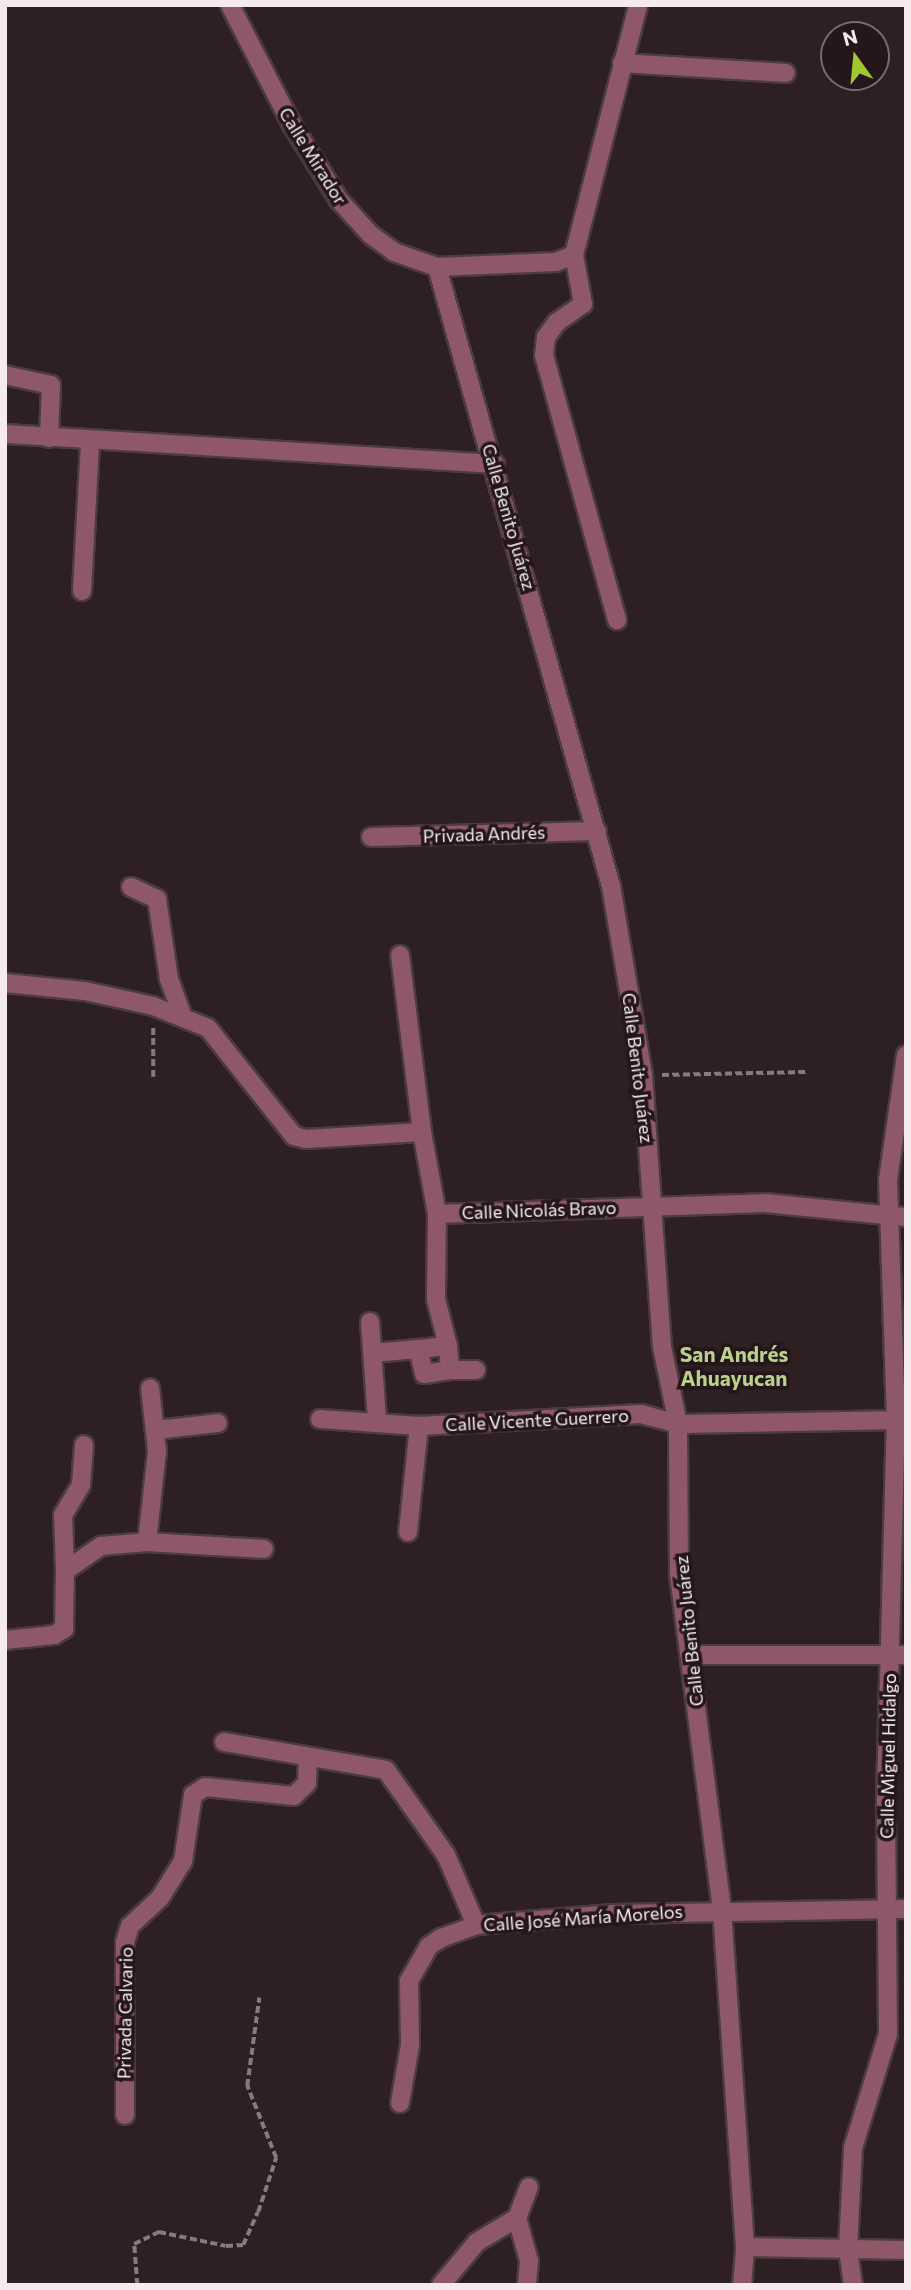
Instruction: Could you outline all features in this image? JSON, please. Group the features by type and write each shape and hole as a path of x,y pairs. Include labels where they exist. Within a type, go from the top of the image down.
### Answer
{"street":[{"name":"Calle Mirador","path":"230,5 290,123 347,210 394,252 437,267"},
{"path":"617,620 544,355 546,337 557,323 583,304 574,255 638,5"},
{"path":"622,62 786,73"},
{"path":"437,267 556,262 574,255"},
{"name":"Calle Benito Juárez","path":"437,267 597,831 643,1076 662,1347 678,1424 680,1572 722,1910 745,2247 742,2285"},
{"path":"5,375 51,385 49,438"},
{"path":"5,434 495,464"},
{"path":"82,592 90,441"},
{"name":"Privada Andrés","path":"371,837 597,831"},
{"path":"131,887 157,899 169,979 182,1014"},
{"name":"Calle Nicolás Bravo","path":"400,955 422,1132 437,1214 765,1203 897,1216"},
{"path":"5,983 85,991 182,1014 208,1028 294,1136 306,1139 422,1132"},
{"name":"Calle Miguel Hidalgo","path":"853,2285 848,2248 853,2148 888,2034 887,1909 897,1656 901,1420 897,1216 890,1157 906,1055"},
{"path":"437,1214 436,1299 448,1346 450,1370"},
{"path":"370,1322 376,1419"},
{"path":"373,1353 448,1346"},
{"path":"418,1349 424,1374 476,1370"},
{"path":"147,1542 156,1430 150,1388"},
{"name":"Calle Vicente Guerrero","path":"320,1419 376,1419 419,1426 641,1414 678,1424 901,1420"},
{"path":"156,1430 218,1423"},
{"path":"408,1532 419,1426"},
{"path":"5,1640 54,1634 64,1629 62,1515 81,1485 84,1445"},
{"path":"65,1571 102,1546 147,1542 264,1549"},
{"path":"691,1655 897,1656"},
{"path":"224,1742 308,1760 386,1770 446,1855 476,1925"},
{"name":"Privada Calvario","path":"125,2115 125,1942 130,1926 160,1898 183,1861 193,1795 205,1787 282,1796 303,1792 308,1760"},
{"name":"Calle José María Morelos","path":"400,2103 410,2045 409,1982 429,1946 476,1925 722,1910 906,1909"},
{"path":"527,2285 529,2261 517,2218 529,2187"},
{"path":"441,2285 477,2242 517,2218"},
{"path":"745,2247 906,2250"}],"path":[{"path":"153,1006 153,1077"},
{"path":"643,1076 806,1072"},
{"path":"137,2285 134,2244 159,2232 226,2246 243,2245 276,2158 247,2086 259,1998"}],"district":[{"name":"San Andrés Ahuayucan","path":"734,1366"}]}
